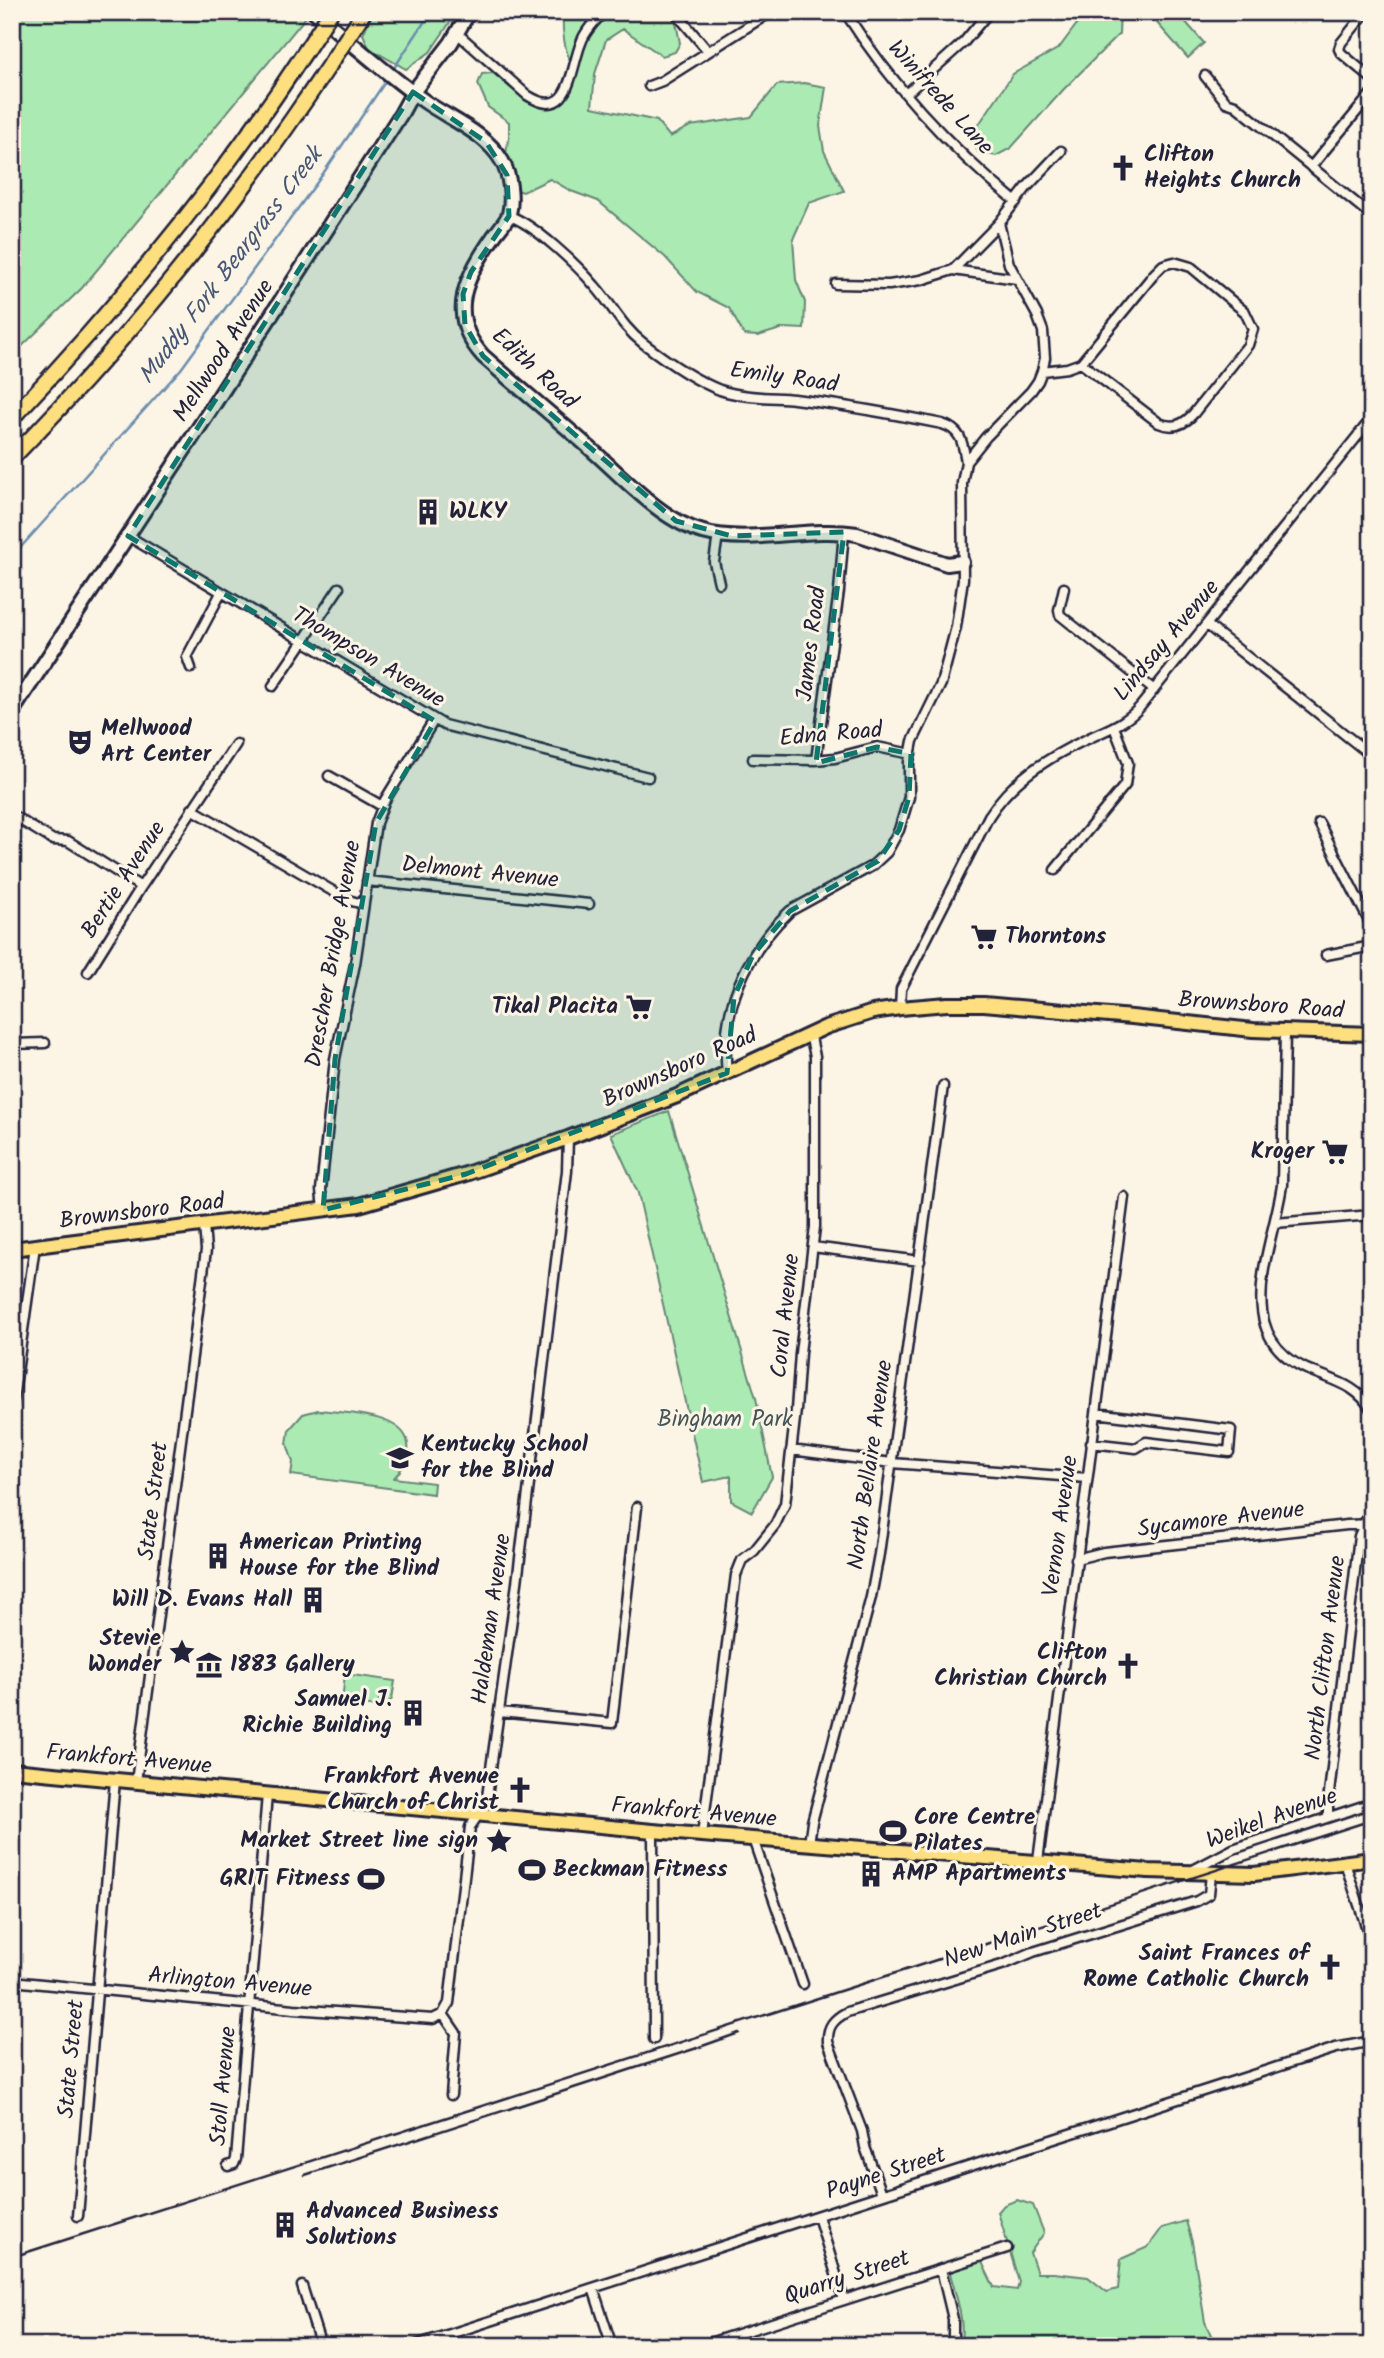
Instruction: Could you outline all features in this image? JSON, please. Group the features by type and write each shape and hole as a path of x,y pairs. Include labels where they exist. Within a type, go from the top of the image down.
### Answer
{"highway":[{"path":"12,418 79,347 168,243 262,117 331,12"},
{"path":"12,458 97,369 182,268 251,179 364,12"}],"main road":[{"name":"Brownsboro Road","path":"12,1249 359,1205 453,1178 568,1138 677,1096 845,1020 900,1008 947,1003 984,1004 1284,1032 1372,1034"},
{"name":"Frankfort Avenue","path":"12,1770 653,1831 1187,1873 1254,1874 1372,1859"}],"street":[{"path":"314,12 389,74 486,142 497,153 510,188 509,216"},
{"name":"Mellwood Avenue","path":"12,712 413,92 457,33 469,12"},
{"path":"457,33 527,95 537,102 549,103 565,93 580,43 604,12"},
{"path":"675,12 708,51"},
{"path":"649,86 662,81 771,12"},
{"name":"Winifrede Lane","path":"845,12 867,47 895,82 962,156 1017,202"},
{"path":"907,93 964,42 989,12"},
{"path":"1366,12 1339,49 1372,79"},
{"path":"1205,76 1226,102 1235,105 1372,216"},
{"path":"1311,167 1372,93"},
{"path":"953,270 999,223 1061,151"},
{"name":"Emily Road","path":"509,216 529,226 581,271 596,286 628,330 643,343 707,384 736,394 807,401 949,426 960,435 966,462"},
{"name":"Edith Road","path":"509,216 477,261 463,294 464,318 474,345 483,356 669,516 695,529 718,535 808,531 857,534 947,564 962,562"},
{"path":"727,1073 725,1049 734,997 740,978 753,955 767,935 790,911 872,866 887,852 904,815 909,797 913,741 941,684 950,656 962,590 962,483 966,462 986,437 1031,391 1042,371 1045,358 1037,314 1005,252 999,223"},
{"path":"1042,371 1081,363 1155,273 1163,265 1174,261 1191,267 1245,312 1253,329 1251,341 1241,355 1194,414 1177,426 1159,423 1081,363"},
{"path":"836,284 889,285 953,270 1017,279"},
{"name":"Lindsay Avenue","path":"900,1008 901,989 998,801 1035,768 1134,714 1372,418"},
{"name":"James Road","path":"816,760 844,532"},
{"path":"718,535 714,562 719,583"},
{"name":"Thompson Avenue","path":"128,536 444,725 648,776"},
{"path":"272,686 339,587"},
{"path":"1064,588 1060,615 1154,690"},
{"path":"191,668 187,657 221,593"},
{"path":"1207,625 1372,757"},
{"name":"Drescher Bridge Avenue","path":"323,1210 321,1189 333,1072 355,964 376,823 382,806 434,720"},
{"path":"1055,870 1125,785 1128,763 1114,727"},
{"path":"236,744 192,808 348,900 363,904"},
{"name":"Edna Road","path":"753,759 816,760 877,747 911,754"},
{"path":"329,776 382,806"},
{"name":"Bertie Avenue","path":"88,972 192,808"},
{"path":"12,815 54,840 68,841 141,887"},
{"path":"1319,823 1372,927"},
{"name":"Delmont Avenue","path":"367,881 589,904"},
{"path":"1326,955 1372,946"},
{"path":"1284,1032 1282,1185 1263,1266 1263,1312 1271,1337 1285,1355 1300,1366 1354,1389 1372,1411"},
{"name":"Coral Avenue","path":"702,1835 737,1562 775,1525 783,1511 813,1247 815,1056 810,1034"},
{"path":"12,1044 45,1043"},
{"name":"North Bellaire Avenue","path":"809,1844 815,1810 871,1597 943,1086"},
{"name":"Haldeman Avenue","path":"443,2014 449,2003 470,1827 486,1804 517,1583 537,1404 558,1253 568,1163 568,1138"},
{"name":"Vernon Avenue","path":"1038,1861 1124,1197"},
{"path":"1275,1223 1372,1214"},
{"name":"State Street","path":"136,1782 206,1250 204,1225"},
{"path":"12,1407 35,1246"},
{"path":"813,1247 920,1261"},
{"path":"1091,1443 1136,1448 1146,1442 1229,1452 1231,1430 1096,1413"},
{"path":"791,1450 892,1463 1087,1478"},
{"name":"North Clifton Avenue","path":"1328,1817 1359,1536 1368,1524 1372,1506"},
{"path":"499,1712 612,1723 637,1507"},
{"name":"Sycamore Avenue","path":"1076,1559 1104,1552 1368,1524"},
{"name":"State Street","path":"78,2216 115,1780"},
{"name":"Stoll Avenue","path":"228,2166 234,2164 236,2159 267,1795"},
{"name":"Weikel Avenue","path":"1187,1873 1233,1849 1372,1803"},
{"path":"653,1831 654,2039"},
{"path":"753,1839 803,1984"},
{"path":"1345,1863 1372,1944"},
{"name":"New Main Street","path":"882,2194 862,2131 831,2052 828,2036 837,2017 1197,1901 1209,1895 1211,1874"},
{"name":"Arlington Avenue","path":"12,1981 433,2019 443,2014"},
{"path":"443,2014 456,2034 451,2095"},
{"name":"Payne Street","path":"413,2346 1336,2048 1372,2041"},
{"path":"818,2216 844,2300"},
{"name":"Quarry Street","path":"700,2346 1007,2248"},
{"path":"941,2269 953,2319 953,2346"},
{"path":"302,2286 321,2346"},
{"path":"593,2288 612,2346"}],"highlighted area":[{"path":"413,92 486,142 507,175 509,216 471,272 463,294 465,325 483,356 676,521 732,536 844,532 816,763 877,747 911,754 909,797 899,830 878,861 790,911 753,955 734,997 727,1073 466,1174 323,1210 335,1059 376,823 435,721 128,536"}],"green space":[{"path":"12,12 310,12 82,288 12,356"},
{"path":"373,12 457,12 430,52 406,69 369,48 363,34"},
{"path":"567,12 674,12 680,43 675,52 662,56 623,29 606,40 595,74 592,107 657,121 670,137 690,126 751,117 777,85 804,83 826,87 820,126 824,151 844,191 809,203 793,239 796,280 805,302 804,329 784,328 758,336 744,335 729,308 697,292 665,257 598,201 571,191 550,179 523,192 517,190 505,159 509,122 488,107 478,84 482,74 493,73 526,101 543,106 558,102 571,89 575,70 564,37 563,15"},
{"path":"1086,12 1120,12 1119,34 1064,89 1011,148 996,156 978,152 971,136 1013,74 1059,48"},
{"path":"1170,12 1177,12 1204,43 1188,58 1157,23"},
{"name":"Bingham Park","path":"669,1111 756,1398 772,1477 752,1512 731,1501 731,1476 703,1482 638,1193 611,1134"},
{"path":"318,1410 370,1416 396,1426 404,1434 408,1454 394,1478 434,1483 433,1494 291,1475 293,1462 287,1444 289,1430 303,1414"},
{"path":"345,1674 395,1681 392,1699 389,1702 379,1700 378,1707 342,1702"},
{"path":"1017,2200 1033,2205 1044,2233 1030,2253 1037,2273 1088,2277 1107,2292 1118,2289 1121,2259 1148,2247 1162,2228 1186,2221 1205,2322 1216,2346 960,2346 961,2319 950,2273 960,2266 982,2262 994,2287 1017,2290 1019,2282 998,2212 1004,2205"}],"waterway":[{"name":"Muddy Fork Beargrass Creek","path":"392,71 431,12"},
{"name":"Muddy Fork Beargrass Creek","path":"12,557 181,369 318,181 387,79"}],"railway":[{"path":"12,2257 1372,1820"},
{"path":"305,2175 739,2033"}],"place":[{"name":"Clifton Heights Church","path":"1123,168"},
{"name":"WLKY","path":"428,512"},
{"name":"Mellwood Art Center","path":"80,742"},
{"name":"Thorntons","path":"984,937"},
{"name":"Tikal Placita","path":"639,1007"},
{"name":"Kroger","path":"1335,1152"},
{"name":"Kentucky School for the Blind","path":"400,1458"},
{"name":"American Printing House for the Blind","path":"218,1556"},
{"name":"Will D. Evans Hall","path":"313,1600"},
{"name":"Stevie Wonder","path":"182,1652"},
{"name":"1883 Gallery","path":"209,1665"},
{"name":"Clifton Christian Church","path":"1128,1666"},
{"name":"Samuel J. Richie Building","path":"413,1713"},
{"name":"Frankfort Avenue Church of Christ","path":"520,1790"},
{"name":"Core Centre Pilates","path":"893,1831"},
{"name":"Market Street line sign","path":"499,1841"},
{"name":"Beckman Fitness","path":"532,1870"},
{"name":"AMP Apartments","path":"871,1874"},
{"name":"GRIT Fitness","path":"371,1879"},
{"name":"Saint Frances of Rome Catholic Church","path":"1330,1967"},
{"name":"Advanced Business Solutions","path":"285,2225"}]}
